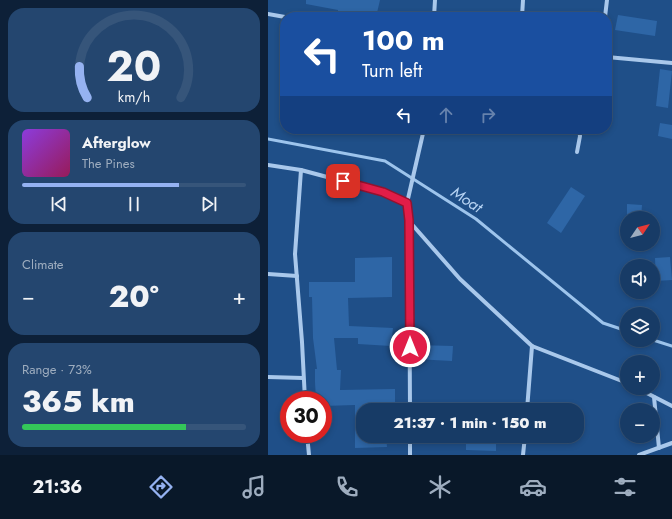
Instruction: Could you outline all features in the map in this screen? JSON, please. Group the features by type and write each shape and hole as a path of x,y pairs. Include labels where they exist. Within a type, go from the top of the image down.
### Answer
{"street":[{"path":"434,12 435,0"},
{"path":"522,12 523,0"},
{"path":"606,12 607,0"},
{"path":"268,14 280,16"},
{"path":"612,57 672,63"},
{"path":"410,403 409,220 407,203 423,134"},
{"path":"577,152 580,134"},
{"path":"268,165 301,170 383,192 407,203"},
{"path":"301,170 295,254 304,391"},
{"path":"409,220 460,279 532,346 620,380"},
{"path":"268,274 297,276"},
{"path":"528,403 532,346"},
{"path":"268,377 303,378"},
{"path":"650,395 672,406"},
{"path":"654,397 659,448"},
{"path":"308,443 309,455"},
{"path":"410,443 410,455"},
{"path":"523,455 524,443"},
{"path":"639,455 672,443"}],"building":[{"path":"306,0 380,0 377,12 338,12 338,10 306,4"},
{"path":"618,15 657,21 655,36 615,30"},
{"path":"660,69 672,71 668,108 656,106"},
{"path":"660,123 672,125 672,139 658,136"},
{"path":"571,187 585,196 561,233 547,223"},
{"path":"627,204 642,205 642,211 627,211"},
{"path":"392,257 392,297 348,298 349,326 393,328 391,346 358,344 358,338 334,338 337,370 341,370 340,390 395,389 395,403 356,403 356,443 387,443 387,447 355,448 355,405 332,406 332,391 316,391 315,369 317,369 313,338 312,297 309,297 309,282 355,282 355,258"},
{"path":"670,257 672,280 660,281 660,259 655,258"},
{"path":"416,345 453,346 452,361 415,359"},
{"path":"466,443 496,443 496,451 466,450"}],"waterway":[{"name":"Moat","path":"268,139 385,161 476,219 603,323 620,329"},
{"name":"Moat","path":"660,342 672,346"}],"route":[{"path":"343,181 383,192 407,203 409,220 410,347"}]}
